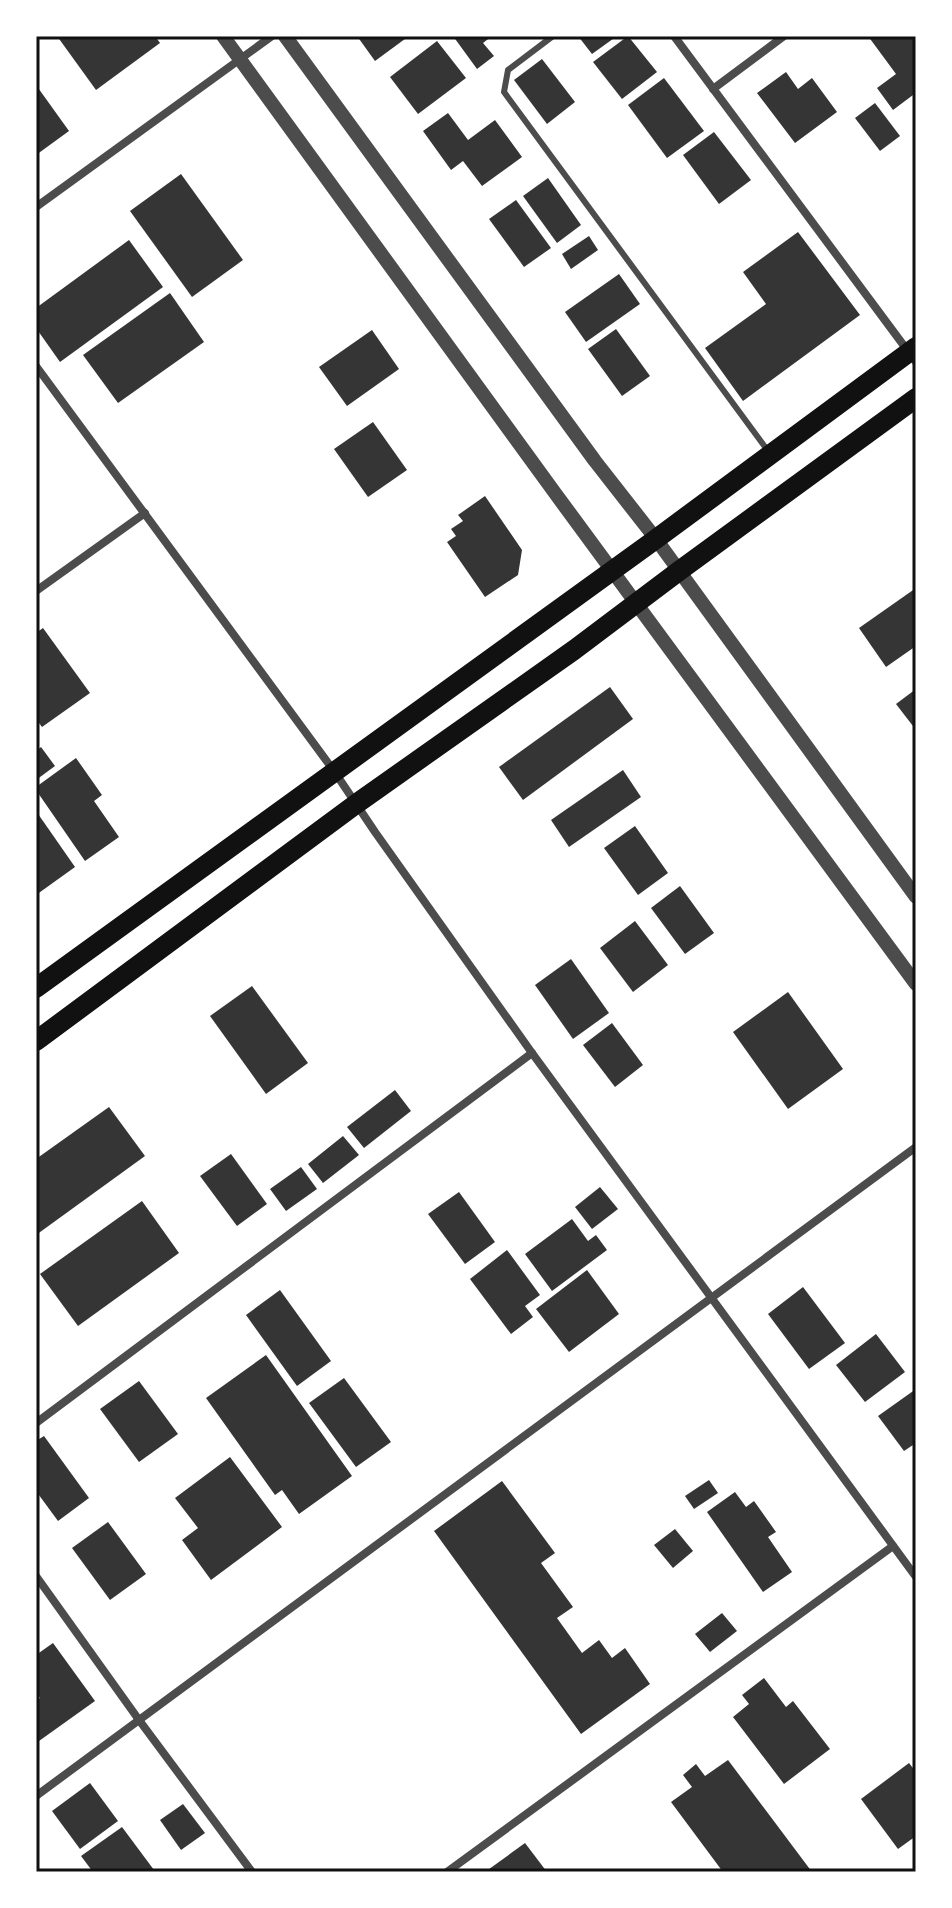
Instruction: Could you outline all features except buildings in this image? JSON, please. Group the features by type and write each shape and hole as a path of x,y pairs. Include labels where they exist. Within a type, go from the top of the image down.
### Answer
{"main road":[{"path":"36,988 770,454 914,354"},
{"path":"36,1041 356,804 574,650 916,398"}],"street":[{"path":"223,36 916,984"},
{"path":"36,207 272,36"},
{"path":"285,36 916,897"},
{"path":"674,36 914,354"},
{"path":"713,89 784,36"},
{"path":"36,366 334,771 532,1053 916,1577"},
{"path":"36,591 145,513"},
{"path":"36,1423 532,1053"},
{"path":"36,1796 916,1147"},
{"path":"447,1872 893,1546"},
{"path":"36,1576 252,1872"}],"lane":[{"path":"553,36 508,70 504,92 770,454"}]}
